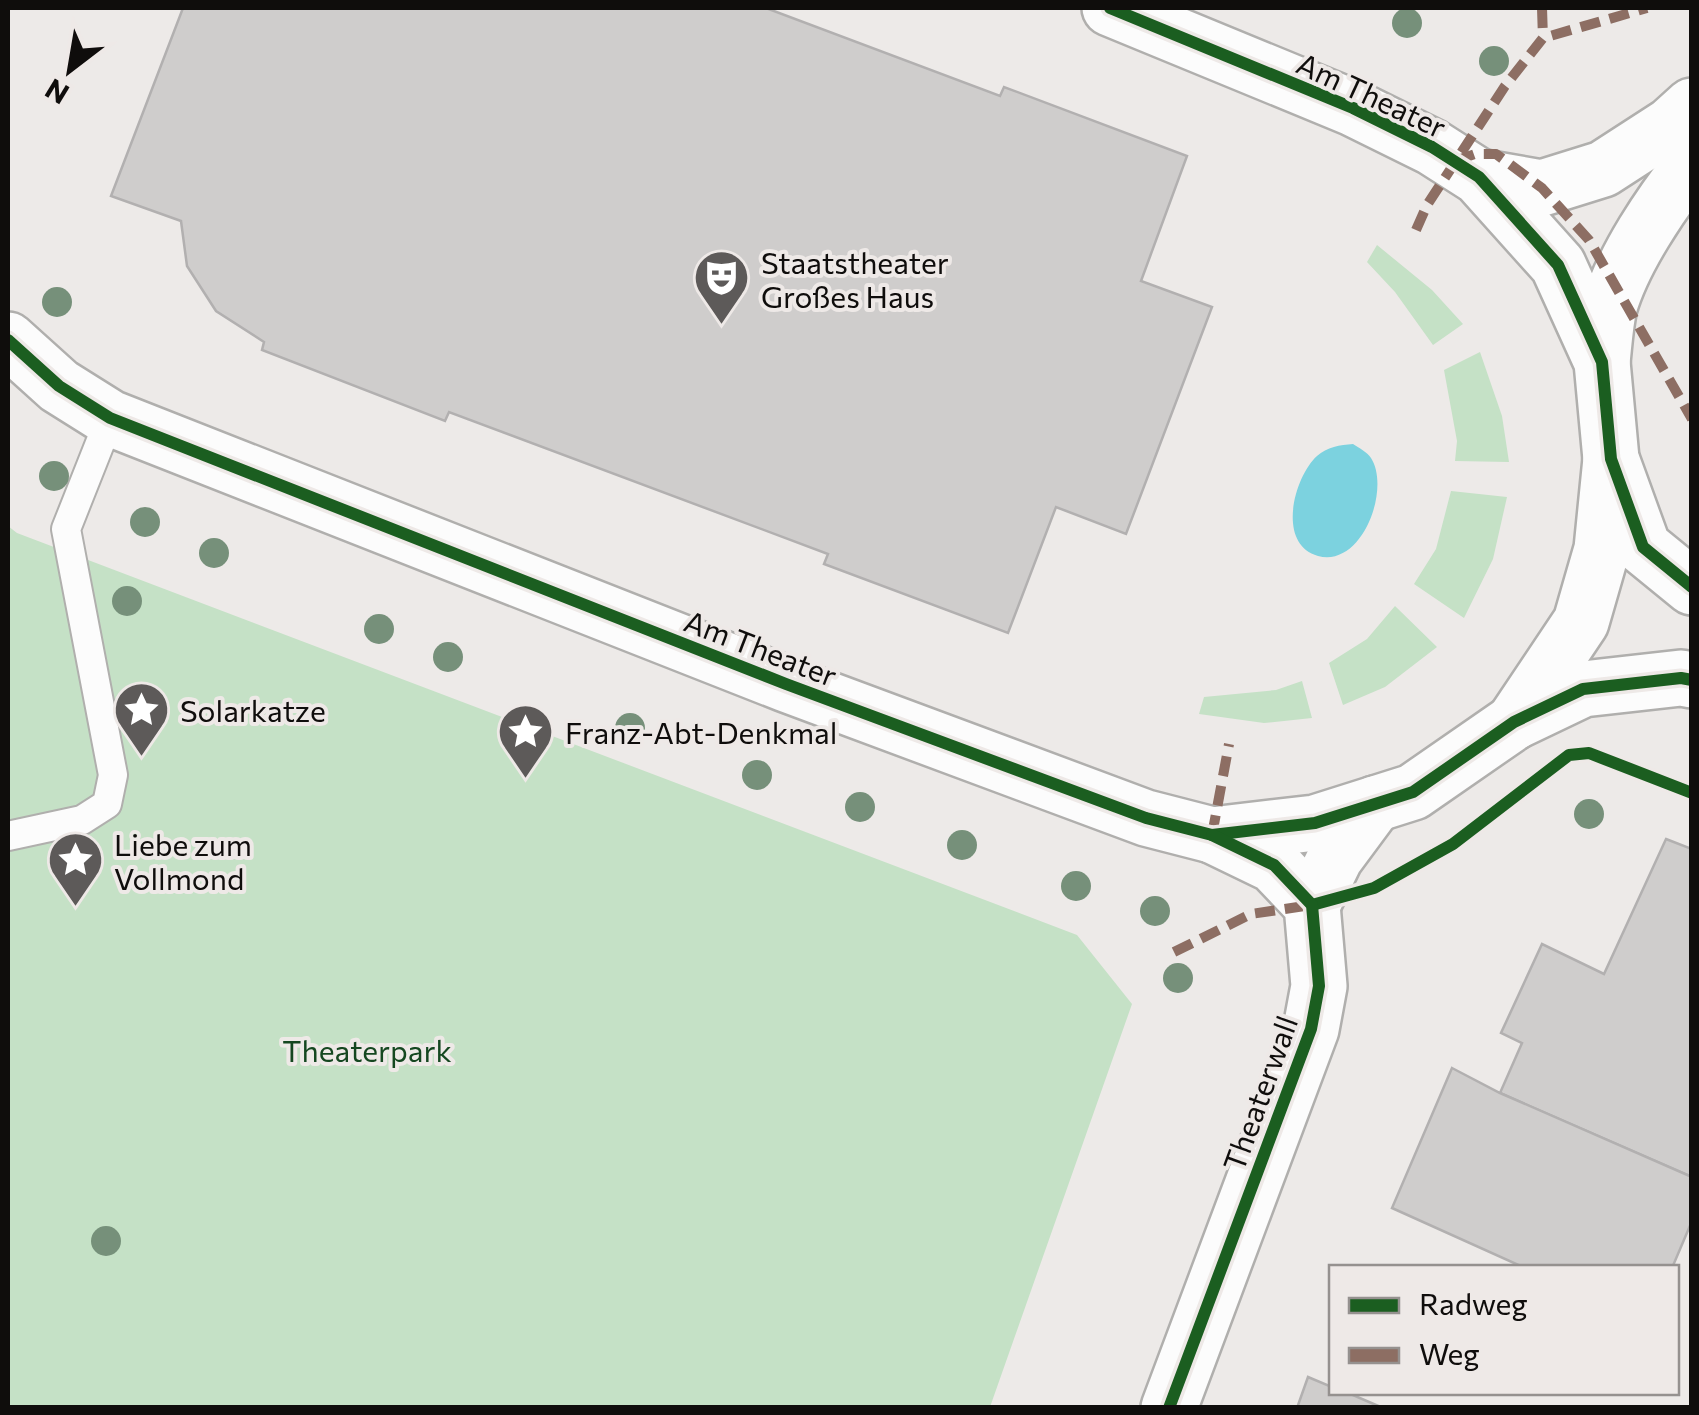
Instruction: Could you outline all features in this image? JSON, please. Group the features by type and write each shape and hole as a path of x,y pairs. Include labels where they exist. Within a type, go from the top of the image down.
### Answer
{"street":[{"name":"Am Theater","path":"8,340 59,386 110,418 786,684 1146,818 1212,835 1314,823 1413,792 1514,722 1581,622 1602,549 1611,458 1602,362 1558,266 1479,176 1432,147 1353,108 1110,8"},
{"path":"1479,176 1542,188 1603,169 1671,125 1692,106"},
{"path":"1602,362 1608,311 1617,285 1668,195 1692,164"},
{"path":"1611,458 1643,547 1692,587"},
{"path":"1514,722 1582,689 1692,680"},
{"path":"1212,835 1274,865 1312,905 1335,858 1375,804"},
{"name":"Theaterwall","path":"1169,1408 1312,1029 1319,986 1312,905"}],"lane":[{"path":"8,836 82,820 107,804 114,776 66,529 110,418"}],"green space":[{"path":"1377,245 1432,290 1463,324 1433,345 1395,292 1367,262"},
{"path":"1480,352 1502,416 1509,462 1455,461 1457,441 1444,370"},
{"path":"1451,491 1507,497 1493,559 1464,618 1414,584 1436,549"},
{"name":"Theaterpark","path":"8,526 17,533 1077,935 1132,1004 990,1407 8,1407"},
{"path":"1395,606 1437,647 1385,687 1343,705 1329,663 1367,639"},
{"path":"1302,681 1312,718 1264,723 1199,714 1204,697 1276,690"}],"water":[{"path":"1353,444 1369,456 1376,472 1375,506 1359,538 1348,550 1334,557 1318,556 1305,549 1297,538 1293,525 1296,494 1317,456 1334,447"}],"building":[{"name":"Staatstheater Großes Haus","path":"183,8 766,8 1000,96 1004,87 1187,156 1141,281 1212,307 1126,534 1056,507 1008,633 824,564 828,554 449,412 445,421 262,350 264,342 216,311 187,266 181,221 111,196"},
{"path":"1666,839 1692,849 1692,1177 1500,1093 1522,1043 1501,1033 1542,944 1604,974"},
{"path":"1452,1068 1692,1177 1692,1221 1673,1265 1518,1265 1392,1208"},
{"path":"1308,1377 1329,1386 1329,1395 1353,1395 1383,1408 1297,1408"}],"marked path":[{"path":"1542,8 1543,38"},
{"path":"1416,230 1427,205 1505,86 1543,38 1647,8"},
{"path":"1455,161 1475,154 1496,154 1542,188 1589,240 1692,419"},
{"path":"1212,835 1229,744"},
{"path":"1174,952 1251,914 1318,904"}],"cycle path":[{"path":"1110,8 1353,108 1432,147 1479,177 1558,265 1602,362 1611,459 1643,547 1692,587"},
{"path":"8,340 59,386 110,418 786,684 1146,818 1212,835 1315,823 1413,792 1514,722 1583,689 1692,680"},
{"path":"1312,905 1374,888 1453,844 1569,755 1589,753 1692,793"},
{"path":"1169,1408 1311,1029 1319,986 1312,905 1274,865 1212,835"}],"place":[{"name":"Staatstheater Großes Haus","path":"722,327"},
{"name":"Solarkatze","path":"141,758"},
{"name":"Franz-Abt-Denkmal","path":"526,780"},
{"name":"Liebe zum Vollmond","path":"75,909"}]}
